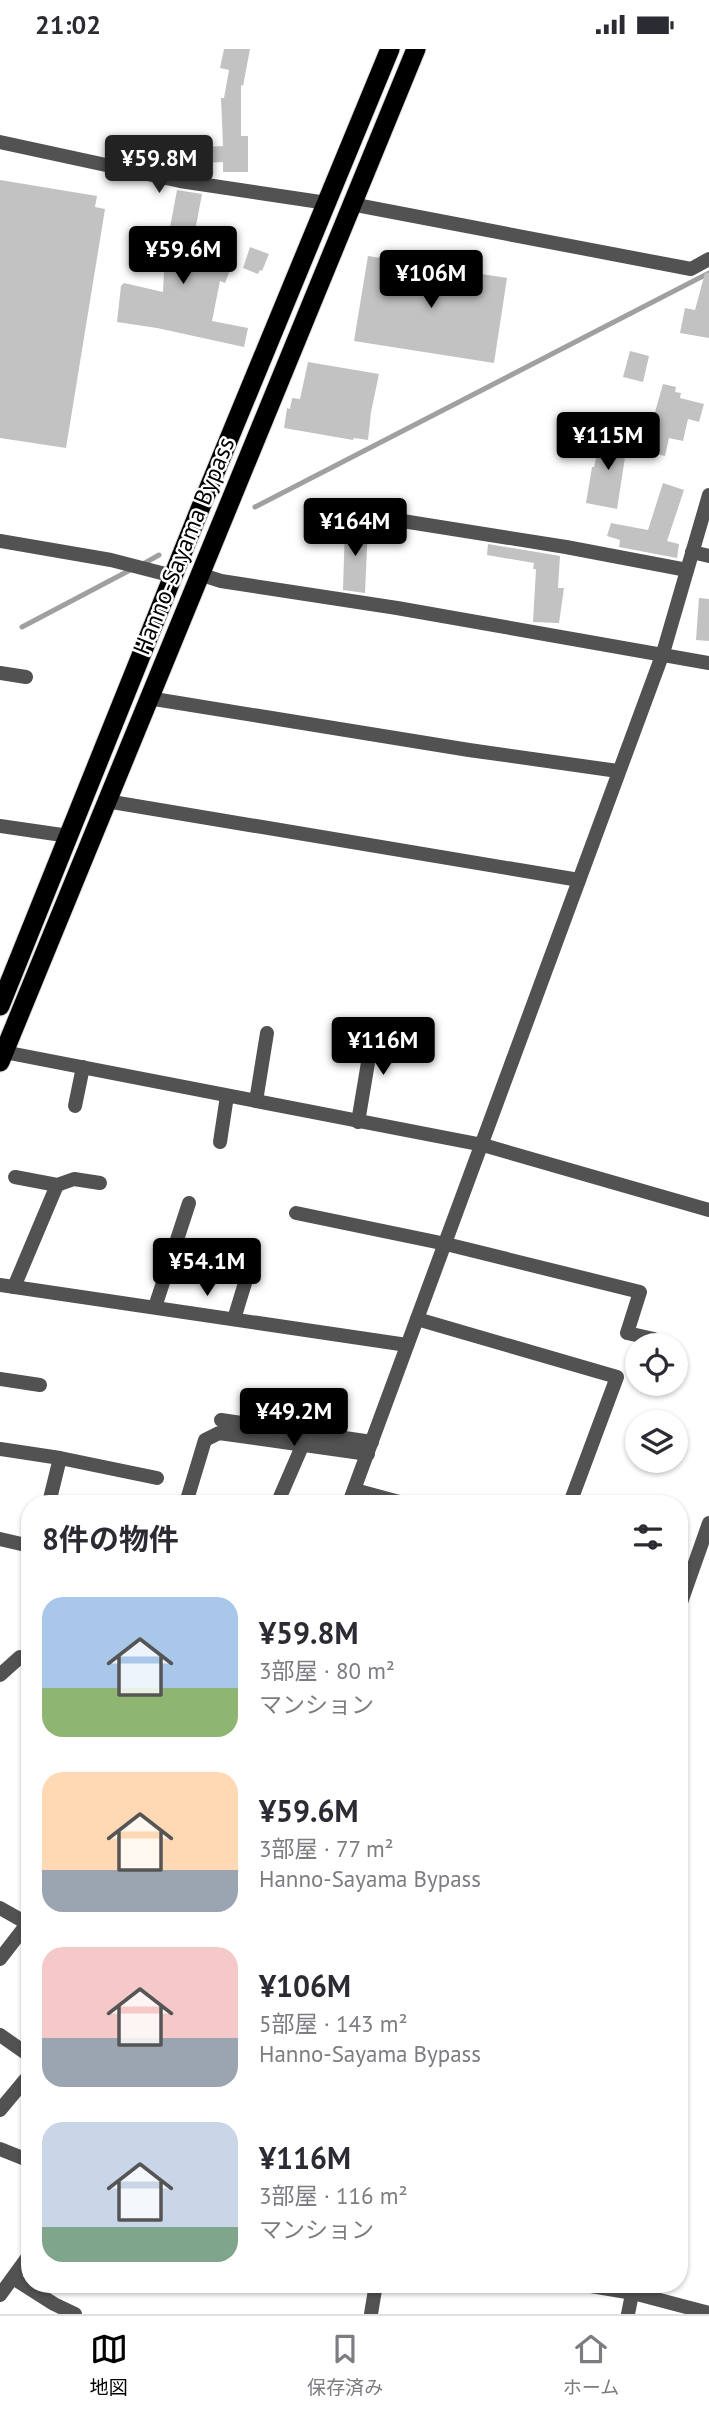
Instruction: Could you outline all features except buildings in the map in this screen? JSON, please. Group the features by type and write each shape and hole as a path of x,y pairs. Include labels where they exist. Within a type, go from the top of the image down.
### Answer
{"highway":[{"name":"Hanno-Sayama Bypass","path":"0,1006 390,49"},
{"name":"Hanno-Sayama Bypass","path":"2,1057 416,49"}],"street":[{"path":"0,142 180,181 327,203"},
{"path":"351,204 691,269 709,259"},
{"path":"352,1495 663,653 707,510 709,495"},
{"path":"371,516 566,547 687,570"},
{"path":"0,541 60,549 173,576"},
{"path":"692,552 709,556"},
{"path":"199,573 221,581 397,608 709,663"},
{"path":"0,673 26,677"},
{"path":"148,698 618,771"},
{"path":"106,801 579,880"},
{"path":"0,826 69,836"},
{"path":"358,1122 374,1027"},
{"path":"256,1101 267,1033"},
{"path":"2,1057 83,1067 483,1145 709,1210"},
{"path":"75,1106 83,1067"},
{"path":"220,1142 227,1096"},
{"path":"15,1177 57,1185 74,1179 100,1183"},
{"path":"57,1185 7,1286 407,1345"},
{"path":"155,1307 189,1203"},
{"path":"296,1213 446,1244 640,1292 626,1333"},
{"path":"234,1319 252,1260"},
{"path":"417,1319 617,1377 573,1495"},
{"path":"0,1379 40,1385"},
{"path":"221,1420 370,1448"},
{"path":"188,1495 205,1440 219,1433 303,1444 370,1448"},
{"path":"281,1495 303,1444"},
{"path":"0,1448 157,1478"},
{"path":"51,1495 60,1458"},
{"path":"688,1567 709,1524"},
{"path":"0,1539 21,1544"},
{"path":"0,1675 21,1658"},
{"path":"0,1908 21,1921"},
{"path":"0,1958 21,1933"},
{"path":"0,2035 21,2050"},
{"path":"0,2110 21,2085"},
{"path":"0,2149 21,2157"},
{"path":"0,2295 21,2267"},
{"path":"13,2278 21,2283"},
{"path":"37,2293 75,2314"},
{"path":"371,2314 374,2293"},
{"path":"628,2314 633,2293"},
{"path":"649,2293 709,2313"}],"waterway":[{"path":"255,507 709,273"},
{"path":"143,564 159,555"},
{"path":"22,627 134,568"}]}
